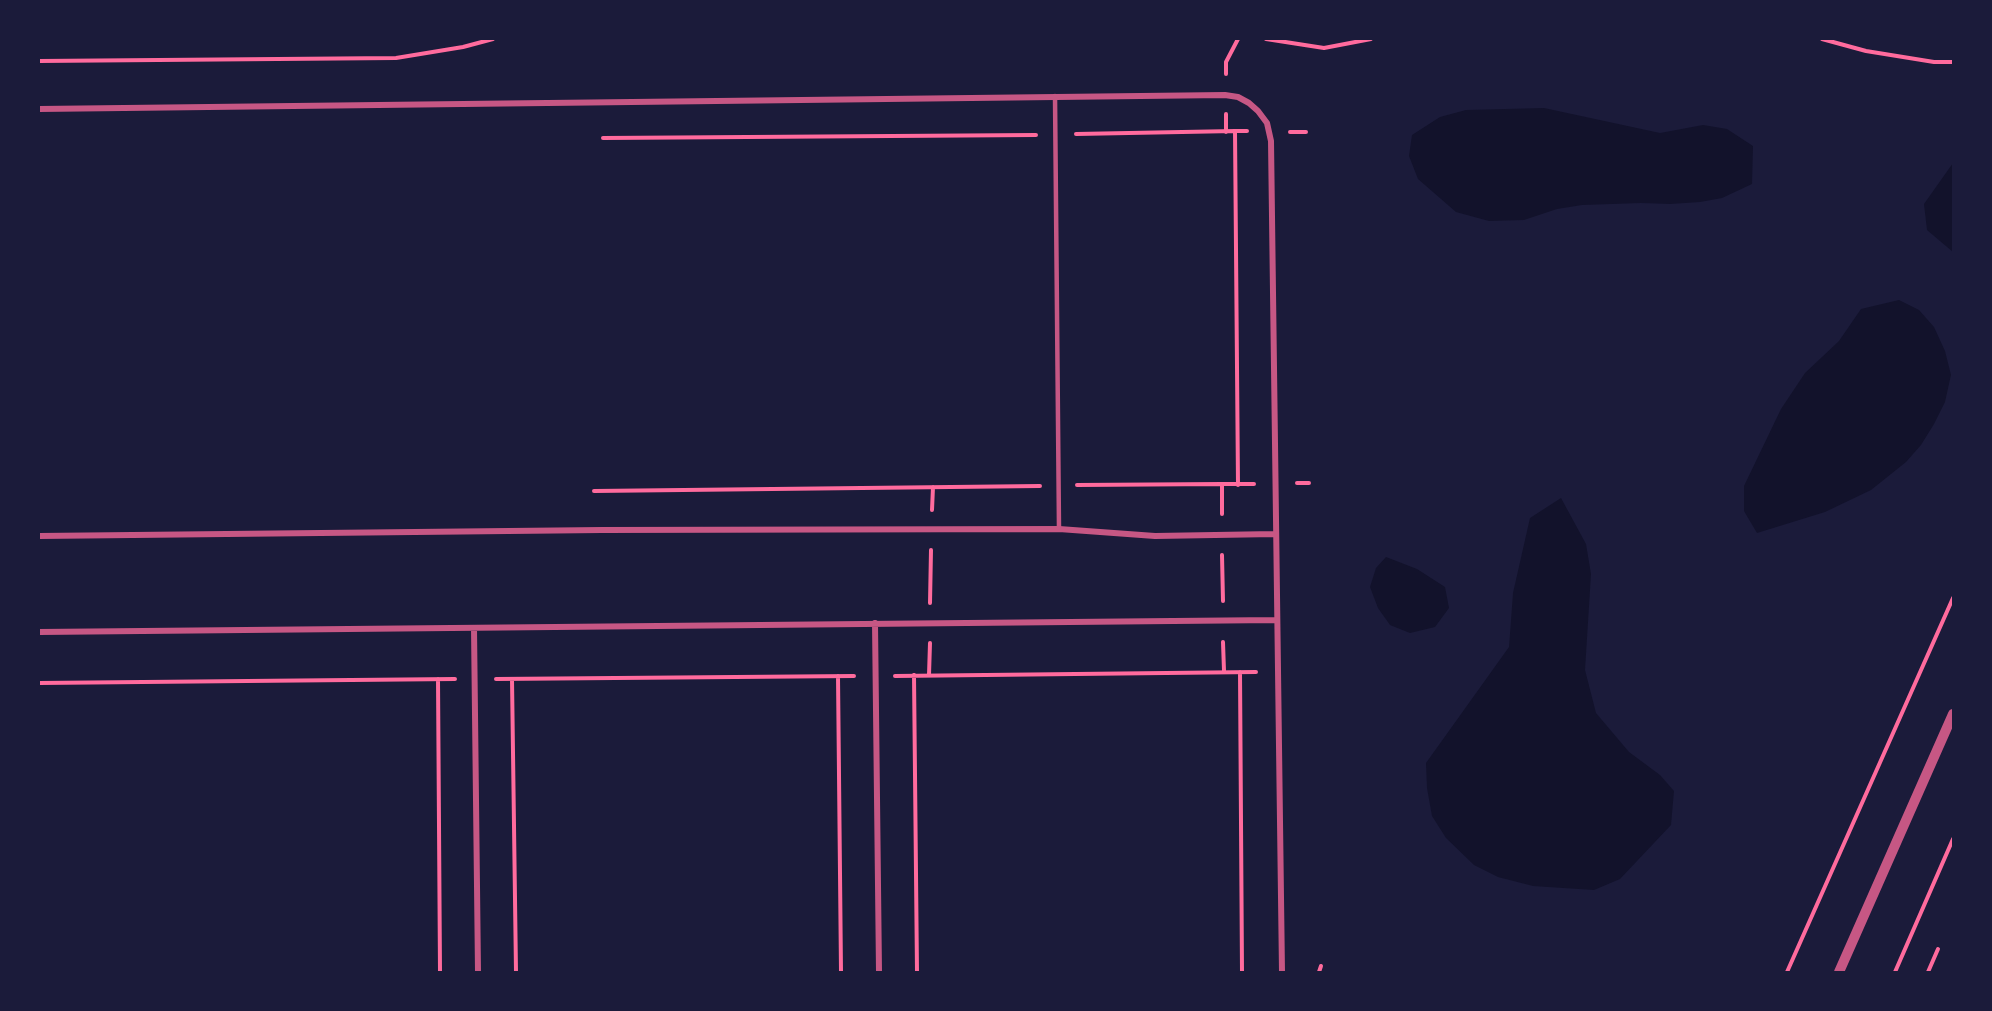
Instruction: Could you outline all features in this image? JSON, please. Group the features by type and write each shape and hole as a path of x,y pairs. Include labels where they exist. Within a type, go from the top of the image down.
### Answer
{"street":[{"path":"39,109 1054,96 1225,95 1238,97 1258,111 1270,131 1282,972"},
{"path":"39,536 602,530 1059,529 1155,536 1275,534"},
{"path":"39,632 1276,620"},
{"path":"875,623 879,972"},
{"path":"474,628 478,972"},
{"path":"1839,972 1953,714"}],"lane":[{"path":"1054,96 1059,529"}],"path":[{"path":"39,61 396,58 463,47 493,39"},
{"path":"1266,39 1324,48 1371,39"},
{"path":"1822,39 1866,51 1934,62 1953,62"},
{"path":"1235,131 1238,485"},
{"path":"603,138 1306,132"},
{"path":"594,491 1222,484"},
{"path":"929,675 933,487"},
{"path":"1788,972 1953,598"},
{"path":"39,683 1277,671"},
{"path":"1240,672 1242,972"},
{"path":"914,675 917,972"},
{"path":"838,676 842,972"},
{"path":"512,679 516,972"},
{"path":"438,680 440,972"},
{"path":"1895,972 1953,839"},
{"path":"1928,972 1938,949"},
{"path":"1319,972 1321,966"}],"shaded area":[{"path":"1544,108 1660,133 1703,125 1727,129 1753,146 1752,184 1722,198 1700,202 1582,205 1557,209 1524,220 1489,221 1456,212 1418,179 1409,156 1412,135 1440,117 1466,110"},
{"path":"1953,163 1953,252 1927,230 1924,204"},
{"path":"1899,300 1919,310 1934,327 1945,351 1951,375 1945,402 1934,424 1921,445 1906,462 1871,490 1825,512 1757,533 1744,511 1744,486 1781,409 1805,373 1839,341 1861,309"},
{"path":"1561,498 1586,544 1591,574 1585,670 1596,713 1629,752 1660,775 1674,791 1671,825 1620,879 1594,890 1533,886 1498,877 1474,865 1446,838 1432,816 1427,788 1426,763 1509,647 1513,593 1530,518"},
{"path":"1386,557 1417,569 1445,587 1449,608 1435,627 1410,633 1390,625 1378,608 1370,587 1376,568"}]}
